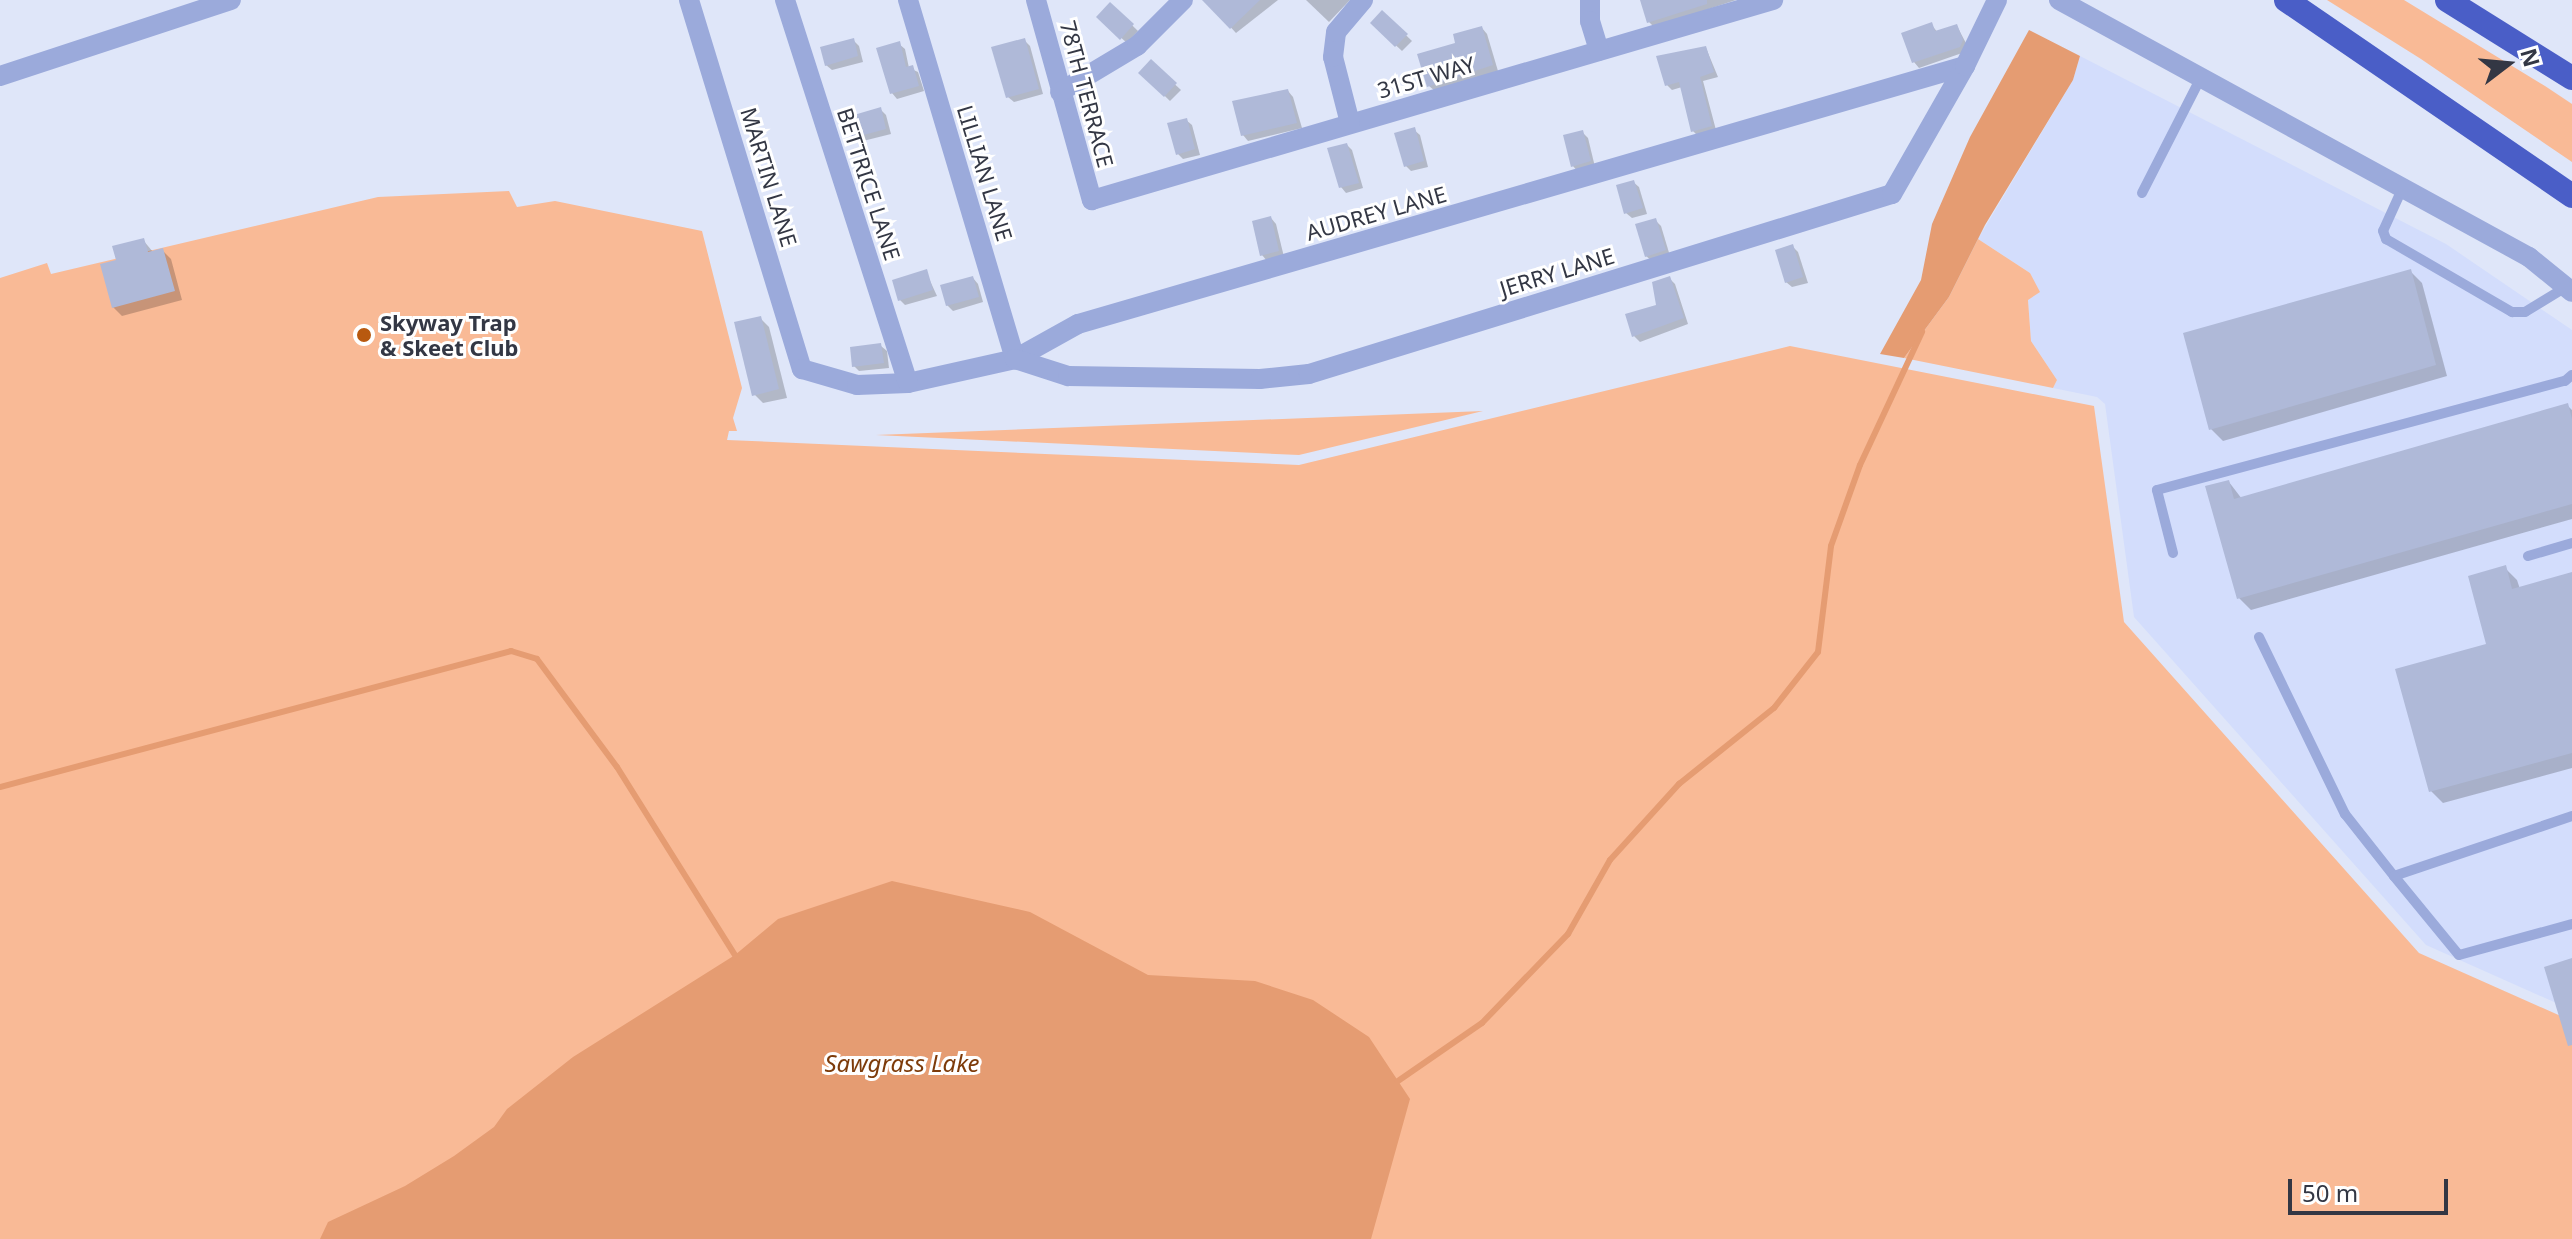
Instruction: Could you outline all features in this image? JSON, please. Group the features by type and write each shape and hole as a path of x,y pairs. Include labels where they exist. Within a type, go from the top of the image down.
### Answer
{"highway":[{"path":"2286,0 2572,196"},
{"path":"2447,0 2572,78"}],"street":[{"path":"0,76 231,0"},
{"name":"MARTIN LANE","path":"689,0 802,369"},
{"name":"BETTRICE LANE","path":"785,0 908,383"},
{"name":"LILLIAN LANE","path":"908,0 1015,359"},
{"name":"78TH TERRACE","path":"1036,0 1092,200"},
{"path":"1060,92 1137,46 1183,0"},
{"path":"1350,123 1333,57 1336,32 1363,0"},
{"path":"1590,0 1590,21 1599,51"},
{"name":"31ST WAY","path":"1092,200 1773,0"},
{"name":"JERRY LANE","path":"1015,359 1068,376 1260,379 1309,374 1892,194 1965,66 1997,0"},
{"path":"2059,0 2529,257 2569,290"},
{"name":"AUDREY LANE","path":"802,369 857,385 908,383 1015,359 1078,324 1965,66"}],"lane":[{"path":"2142,193 2201,77"},
{"path":"2403,187 2383,231 2386,239 2512,312 2525,312 2569,290"},
{"path":"2173,553 2157,490 2565,381 2572,376"},
{"path":"2528,556 2572,543"},
{"path":"2259,637 2345,814 2459,955 2572,924"},
{"path":"2394,876 2572,816"}],"shaded area":[{"path":"2327,0 2404,0 2545,86 2572,104 2572,162 2421,59"},
{"path":"2080,56 2446,244 2572,330 2572,1010 2426,945 2134,617 2105,404 2097,397 2053,388 2057,380 2031,341 2028,299 2039,292 2030,273 1978,239 2073,80"},
{"path":"509,191 517,207 555,201 702,231 742,388 733,418 737,431 729,431 727,440 1299,465 1790,346 2094,406 2124,622 2419,953 2572,1021 2572,1239 0,1239 0,278 47,263 51,274 378,197"},
{"path":"1978,239 2030,273 2040,292 2028,300 2031,341 2057,380 2053,388 1904,358 1949,297"},
{"path":"1483,411 1299,455 876,435"}],"water":[{"path":"2029,30 2080,56 2073,80 1985,225 1949,297 1904,358 1880,354 1921,280 1932,224 1970,137"},
{"name":"Sawgrass Lake","path":"892,881 1030,912 1148,975 1255,981 1313,1000 1369,1037 1410,1099 1371,1239 320,1239 328,1222 405,1186 454,1156 494,1127 507,1109 573,1057 735,955 778,919"}],"building":[{"path":"1202,0 1260,0 1230,29"},
{"path":"1640,0 1707,0 1707,4 1647,23"},
{"path":"1110,2 1134,24 1120,40 1096,17"},
{"path":"1382,10 1408,34 1395,47 1370,23"},
{"path":"1932,22 1935,31 1957,24 1963,40 1960,47 1912,63 1901,33"},
{"path":"1482,26 1493,65 1427,87 1417,54 1455,43 1453,34"},
{"path":"854,38 858,56 825,66 820,47"},
{"path":"1025,38 1039,89 1006,98 991,47"},
{"path":"900,41 906,67 913,65 919,86 890,94 876,48"},
{"path":"1706,46 1714,72 1700,77 1712,126 1691,132 1679,82 1665,86 1656,56"},
{"path":"1151,59 1177,83 1164,97 1138,73"},
{"path":"1288,89 1297,123 1241,136 1232,101"},
{"path":"881,107 886,129 852,138 847,117"},
{"path":"1187,118 1195,149 1176,155 1167,123"},
{"path":"1415,127 1424,161 1404,167 1394,133"},
{"path":"1583,130 1591,161 1571,167 1563,135"},
{"path":"1347,143 1359,183 1339,188 1327,148"},
{"path":"1634,180 1643,208 1624,214 1616,185"},
{"path":"1271,216 1279,251 1260,256 1252,221"},
{"path":"1656,218 1666,250 1645,257 1635,224"},
{"path":"144,238 148,252 163,248 175,291 112,308 100,264 116,260 112,246"},
{"path":"1793,244 1803,277 1785,283 1775,250"},
{"path":"927,269 933,290 898,301 892,280"},
{"path":"2411,269 2436,365 2209,430 2183,333"},
{"path":"973,276 979,297 946,306 940,285"},
{"path":"1670,276 1684,318 1632,337 1625,314 1656,305 1652,282"},
{"path":"761,316 779,389 752,396 734,322"},
{"path":"881,343 884,363 852,367 850,347"},
{"path":"2568,403 2572,419 2572,504 2237,599 2205,486 2229,480 2234,499"},
{"path":"2506,565 2512,589 2572,572 2572,753 2429,792 2395,669 2486,644 2468,576"},
{"path":"2572,958 2572,1045 2568,1046 2544,967"}],"waterway":[{"path":"1398,1081 1482,1023 1568,934 1610,860 1679,784 1774,708 1818,652 1831,546 1860,465 1922,332"},
{"path":"0,787 511,651 537,659 617,767 735,955"}],"place":[{"name":"Skyway Trap & Skeet Club","path":"364,335"}]}
